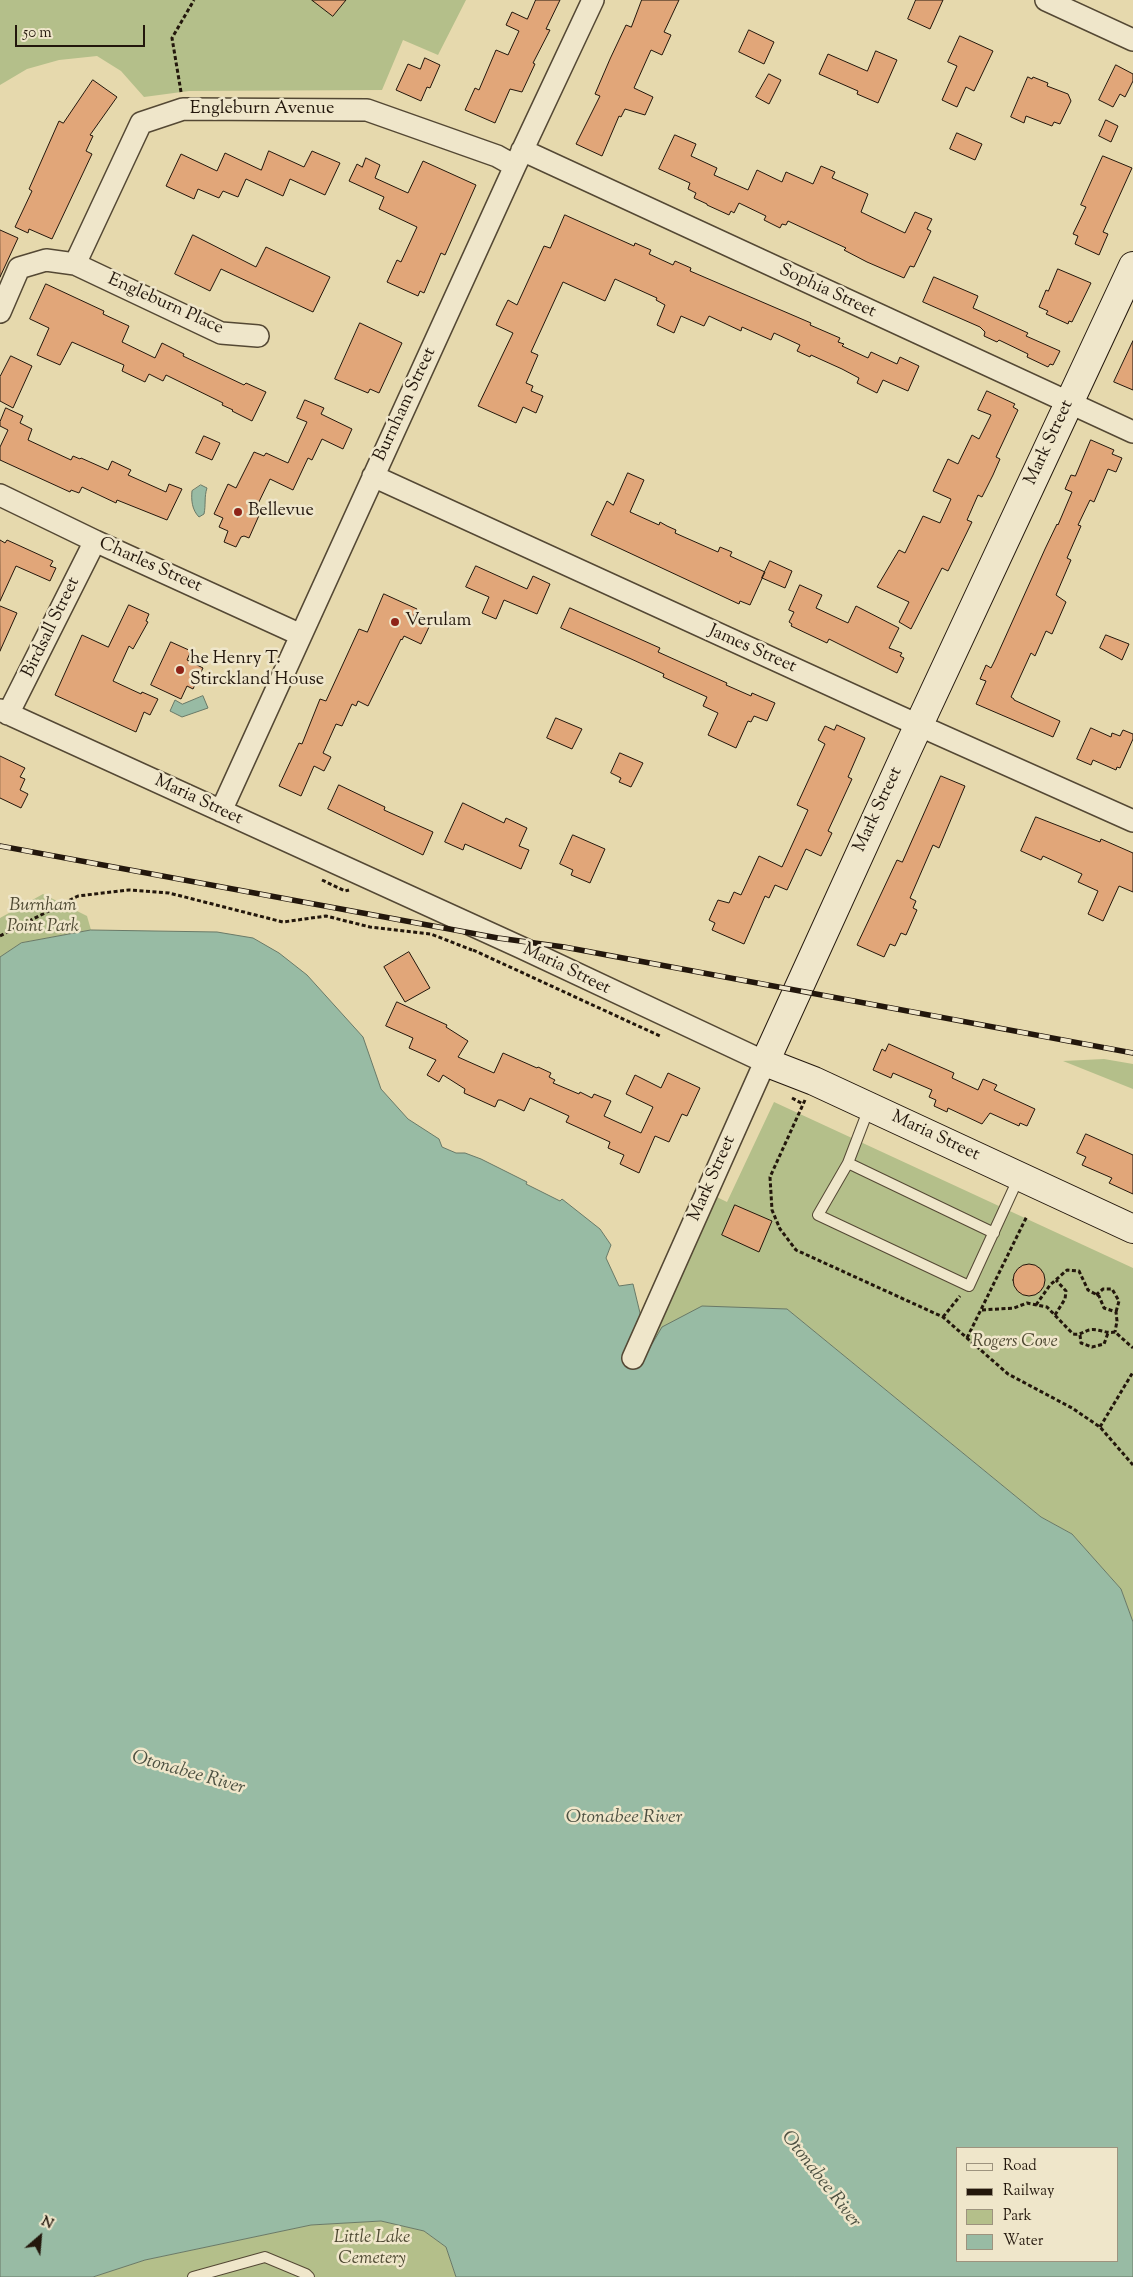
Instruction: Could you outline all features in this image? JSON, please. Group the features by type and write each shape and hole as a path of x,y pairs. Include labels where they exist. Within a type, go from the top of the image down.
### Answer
{"street":[{"name":"Burnham Street","path":"221,812 373,476 593,0"},
{"path":"1046,0 1133,40"},
{"name":"Engleburn Avenue","path":"75,264 142,123 183,110 368,110 497,156 519,158"},
{"name":"Sophia Street","path":"519,158 1133,432"},
{"path":"0,312 20,268 46,260 75,264"},
{"name":"Engleburn Place","path":"75,264 221,333 258,336"},
{"name":"Mark Street","path":"633,1358 918,725 1133,266"},
{"name":"James Street","path":"373,476 1133,821"},
{"name":"Charles Street","path":"0,494 95,541 301,635"},
{"name":"Birdsall Street","path":"3,713 95,541"},
{"name":"Maria Street","path":"3,713 520,947 765,1062 814,1081 1133,1229"}],"lane":[{"path":"870,1107 848,1163 818,1215 969,1286 1020,1177"},
{"path":"848,1163 994,1233"},
{"path":"193,2277 265,2258 306,2274 309,2277"}],"path":[{"path":"183,110 172,38 194,0"},
{"path":"0,936 78,896 129,890 169,893 282,922 326,916 370,926 431,934 472,950"},
{"path":"803,1104 770,1177 772,1210 780,1229 796,1250 943,1317 1008,1374 1072,1408 1100,1427 1133,1465"},
{"path":"967,1338 1027,1216"},
{"path":"1036,1305 1056,1280 1067,1270 1079,1271 1088,1290 1099,1296 1104,1308 1116,1312"},
{"path":"1054,1315 1065,1299 1066,1291 1056,1280"},
{"path":"943,1317 969,1286"},
{"path":"1096,1295 1103,1289 1112,1290 1119,1301 1116,1312 1115,1332"},
{"path":"982,1310 1014,1308 1027,1304 1047,1307 1073,1334 1080,1335 1090,1330 1108,1333 1115,1332 1133,1348"},
{"path":"1080,1335 1081,1343 1092,1348 1104,1344 1108,1333"},
{"path":"1100,1427 1133,1372"}],"green space":[{"path":"0,0 466,0 438,55 403,40 382,90 189,91 144,97 121,71 97,56 59,60 27,69 0,85"},
{"name":"Burnham Point Park","path":"43,894 87,916 91,930 21,943 0,957 0,918"},
{"path":"1104,1059 1133,1064 1133,1089 1063,1061"},
{"name":"Rogers Cove","path":"774,1102 1133,1268 1133,1622 1121,1589 1072,1534 1041,1517 787,1309 642,1361 641,1317 696,1187 727,1202"},
{"name":"Little Lake Cemetery","path":"381,2221 424,2231 446,2247 456,2277 93,2277 145,2260 311,2225"}],"water":[{"path":"201,485 207,488 204,514 199,517 193,508 192,491"},
{"path":"203,696 208,708 182,717 170,711 175,700 182,704"},
{"name":"Otonabee River","path":"91,930 217,932 253,938 279,953 307,975 363,1037 381,1089 408,1119 439,1139 442,1147 456,1153 465,1153 481,1159 560,1201 562,1199 600,1229 611,1245 606,1258 619,1286 633,1284 641,1317 642,1361 662,1327 702,1306 787,1309 1041,1517 1072,1534 1121,1589 1133,1622 1133,2277 456,2277 446,2247 424,2231 381,2221 311,2225 145,2260 93,2277 0,2277 0,957 21,943"}],"building":[{"path":"312,0 346,0 333,16"},
{"path":"536,0 560,0 546,29 550,30 533,63 535,64 522,92 510,89 495,123 465,110 475,88 479,90 496,50 508,55 519,31 506,25 512,12 527,19"},
{"path":"642,0 679,0 664,32 671,35 662,55 651,50 634,88 653,97 645,115 625,109 621,117 619,116 602,156 576,144 600,96 595,94 610,59 626,25 631,27"},
{"path":"916,0 943,0 930,29 908,19"},
{"path":"749,30 774,42 764,64 739,52"},
{"path":"960,36 993,51 974,91 966,87 957,107 942,100 957,66 948,62"},
{"path":"876,51 897,60 878,103 857,94 858,91 819,74 828,54 867,71"},
{"path":"425,58 440,65 430,88 427,87 421,101 396,90 408,64 420,69"},
{"path":"1116,65 1133,74 1133,81 1125,97 1120,94 1113,107 1099,100"},
{"path":"769,74 781,80 769,104 756,97"},
{"path":"1028,77 1048,83 1047,86 1068,94 1071,101 1060,124 1054,122 1052,126 1026,116 1024,123 1011,117"},
{"path":"93,80 117,97 90,135 93,136 86,151 92,154 52,239 29,229 28,233 15,227 32,191 29,189 59,121 63,123"},
{"path":"1106,120 1118,126 1111,142 1099,136"},
{"path":"957,133 982,144 975,160 950,149"},
{"path":"675,135 696,144 691,156 717,168 714,175 748,190 757,170 782,182 786,172 813,184 821,166 835,172 832,178 868,194 861,212 905,233 915,212 932,219 927,229 931,231 914,267 910,266 904,278 867,262 844,250 846,248 788,221 786,225 782,224 780,228 764,220 766,216 739,203 734,213 731,211 729,215 694,198 696,193 688,189 690,183 659,169"},
{"path":"269,151 304,167 312,151 340,163 325,195 290,179 283,196 246,179 238,197 223,191 219,198 198,189 194,199 166,186 181,154 217,171 225,153 261,170"},
{"path":"1103,156 1132,168 1103,232 1108,234 1099,255 1075,244 1078,236 1073,234 1086,207 1081,205"},
{"path":"366,158 380,165 375,178 408,193 423,161 476,185 445,255 441,253 424,293 420,291 418,296 387,282 397,260 401,262 417,227 379,209 384,197 349,181 357,164 362,167"},
{"path":"565,215 634,246 635,243 651,250 649,254 673,265 675,261 691,268 690,271 811,323 810,325 840,338 838,342 844,344 842,346 868,358 871,352 897,364 900,357 919,366 908,391 883,380 877,393 857,383 859,378 842,369 797,351 800,345 774,333 771,340 742,327 741,331 709,316 704,326 681,316 674,333 657,325 665,305 656,300 657,298 615,279 605,301 563,282 531,352 538,355 526,383 533,386 531,391 543,396 536,413 523,407 516,423 478,406 513,333 496,325 501,314 508,300 517,305 544,246 550,248"},
{"path":"0,230 18,238 0,277"},
{"path":"193,235 256,267 266,247 330,277 313,312 221,269 210,291 175,274"},
{"path":"1058,269 1091,283 1072,322 1069,321 1068,324 1046,314 1048,311 1039,307"},
{"path":"934,277 978,296 973,308 1028,333 1026,336 1060,351 1053,365 1050,364 1048,367 1027,357 1028,354 999,340 997,342 984,336 985,332 980,327 923,302"},
{"path":"46,284 104,311 103,314 129,326 122,342 155,358 162,343 184,354 183,356 244,385 246,383 266,392 252,421 222,405 223,403 166,375 163,381 149,374 145,382 122,371 124,365 72,342 60,365 37,355 49,328 30,319"},
{"path":"360,323 402,343 379,393 370,389 368,393 335,379"},
{"path":"1133,341 1133,390 1114,382"},
{"path":"11,356 32,366 13,408 0,401 0,377"},
{"path":"987,391 1015,404 1013,407 1018,410 996,457 1000,459 993,475 982,497 978,495 967,520 972,522 948,571 942,568 911,629 899,622 909,602 877,587 899,550 905,553 923,516 940,523 951,499 933,491 948,459 958,464 972,435 979,439 991,415 978,410"},
{"path":"305,400 324,408 321,414 352,429 343,449 322,439 312,460 308,458 293,490 270,479 256,508 261,511 249,538 241,537 236,547 224,542 228,531 219,527 223,518 214,514 228,484 236,488 254,452 264,456 266,453 288,463 307,422 297,418"},
{"path":"6,408 23,416 20,423 32,429 28,440 71,460 73,456 81,458 108,470 112,461 131,470 128,475 166,492 169,484 182,489 167,520 117,500 116,503 82,487 79,493 71,490 70,492 0,460 0,447 8,430 0,426"},
{"path":"204,436 220,443 212,460 196,453"},
{"path":"1091,440 1114,450 1112,454 1122,458 1116,472 1108,469 1094,502 1090,500 1078,525 1081,526 1067,558 1071,560 1056,595 1066,602 1052,634 1046,631 1035,656 1031,653 1011,697 1060,721 1053,737 976,704 986,681 980,679 986,665 991,668 1045,549 1058,525 1072,492 1065,489 1071,475 1075,476"},
{"path":"628,473 644,480 630,512 659,525 660,522 676,530 675,533 718,552 720,547 732,552 730,556 765,572 750,605 740,601 739,604 591,535 607,501 613,505"},
{"path":"0,540 5,543 7,540 53,561 50,566 56,568 50,581 16,566 0,601"},
{"path":"770,561 792,571 785,588 762,578"},
{"path":"476,566 527,589 533,576 550,584 537,614 504,600 496,619 482,613 489,597 466,587"},
{"path":"800,585 822,595 816,608 848,623 856,606 899,628 889,648 902,653 900,656 904,658 897,673 829,639 827,643 791,626 792,624 789,622 794,612 789,610"},
{"path":"384,594 417,609 412,619 429,627 421,644 404,636 401,639 368,706 358,701 356,706 352,704 342,726 336,724 323,753 331,757 324,771 314,766 301,796 279,786 299,743 302,744 320,699 326,701 359,629 367,632"},
{"path":"129,605 149,614 146,621 148,622 133,649 129,646 113,681 141,694 142,692 158,699 150,715 144,712 136,732 55,695 82,635 108,647"},
{"path":"0,606 17,613 0,651"},
{"path":"570,608 660,648 658,652 727,683 726,685 751,696 752,693 775,703 767,721 754,716 751,722 748,721 736,748 708,735 718,713 703,706 707,697 663,677 664,674 561,628"},
{"path":"1106,635 1129,644 1122,660 1100,648"},
{"name":"he Henry T. Stirckland House","path":"171,642 191,651 187,660 203,668 193,689 187,686 181,699 151,685"},
{"path":"556,718 582,729 572,749 547,738"},
{"path":"837,725 865,738 848,777 852,779 828,831 832,833 821,856 806,849 787,890 775,885 769,898 765,896 744,944 712,930 715,923 709,920 718,900 729,903 734,892 741,895 759,856 782,867 808,810 797,805 825,744 818,740 825,726 834,730"},
{"path":"1091,728 1111,737 1112,733 1120,736 1123,730 1133,734 1133,739 1120,768 1117,767 1116,770 1093,760 1091,765 1077,759"},
{"path":"620,753 643,763 631,787 619,782 621,778 611,773"},
{"path":"0,756 25,768 20,777 25,779 20,790 28,794 21,808 0,798"},
{"path":"941,776 965,786 939,848 933,845 910,898 916,901 913,908 917,910 906,935 901,933 895,946 890,944 884,957 857,945 897,860 902,862"},
{"path":"339,785 385,807 384,810 433,832 423,855 328,809"},
{"path":"463,803 504,823 506,818 527,828 519,846 529,850 521,869 465,844 463,850 445,842"},
{"path":"1036,817 1100,842 1101,839 1133,853 1133,892 1119,886 1103,921 1088,914 1098,891 1078,882 1082,874 1043,856 1041,860 1021,851"},
{"path":"573,835 605,849 590,883 571,875 573,870 560,864"},
{"path":"409,952 430,988 405,1002 384,967"},
{"path":"397,1002 447,1025 446,1027 468,1041 458,1057 494,1073 503,1053 538,1067 551,1073 549,1077 555,1080 553,1083 579,1094 580,1092 592,1098 594,1094 611,1101 604,1116 641,1133 653,1107 626,1094 635,1075 661,1088 668,1073 700,1088 687,1116 682,1114 669,1142 655,1136 639,1173 620,1164 624,1155 608,1148 610,1142 566,1122 569,1116 530,1098 524,1111 501,1100 498,1100 495,1107 464,1093 465,1089 443,1075 439,1082 427,1075 436,1060 409,1048 413,1038 386,1026"},
{"path":"889,1044 954,1073 952,1078 978,1090 983,1079 997,1085 994,1090 1035,1109 1027,1126 1020,1123 1019,1126 990,1113 982,1124 948,1108 947,1112 934,1106 936,1100 929,1097 932,1090 893,1073 891,1078 873,1070 882,1049 885,1051"},
{"path":"1086,1134 1133,1155 1133,1194 1109,1183 1112,1178 1082,1165 1086,1157 1077,1153"},
{"path":"735,1205 772,1221 759,1252 722,1235"},
{"path":"1029,1264 1035,1265 1040,1269 1044,1274 1044,1286 1040,1291 1035,1295 1029,1296 1023,1295 1018,1291 1014,1286 1013,1280 1014,1274 1018,1269 1023,1265"}],"railway":[{"path":"0,846 498,938 564,947 1133,1053"}],"place":[{"name":"Bellevue","path":"238,512"},
{"name":"Verulam","path":"395,622"},
{"name":"he Henry T. Stirckland House","path":"180,670"}]}
